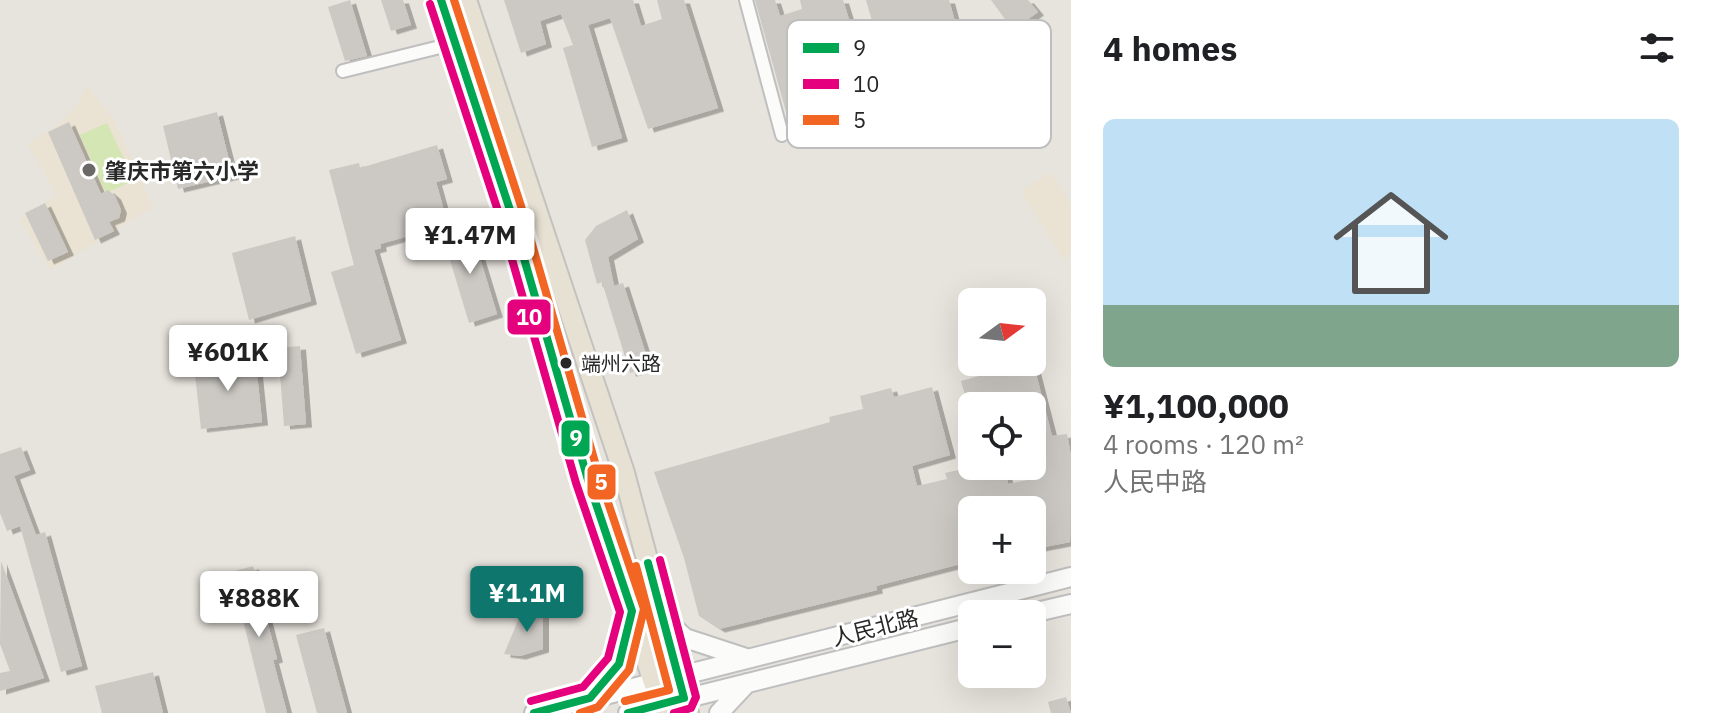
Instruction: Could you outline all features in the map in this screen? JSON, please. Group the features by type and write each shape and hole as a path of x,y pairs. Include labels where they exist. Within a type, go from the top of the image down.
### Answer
{"main road":[{"path":"441,0 663,708"},
{"path":"466,0 615,447 686,706"},
{"name":"人民北路","path":"534,713 1071,577"},
{"path":"1046,610 1071,604"},
{"path":"590,698 619,664 632,611"},
{"path":"663,618 685,638 749,659"},
{"name":"人民北路","path":"628,713 686,706 741,683 958,630"},
{"path":"719,713 741,683 728,664"}],"street":[{"path":"746,0 782,135"},
{"path":"343,71 456,43"}],"shaded area":[{"name":"肇庆市第六小学","path":"86,85 114,120 153,207 51,270 20,220 57,195 27,144 58,125 77,105"},
{"path":"1051,172 1071,204 1071,254 1063,259 1021,191"}],"green space":[{"path":"107,123 134,180 106,193 80,135"}],"building":[{"path":"350,0 367,56 345,61 328,7"},
{"path":"381,0 403,0 411,25 391,31"},
{"path":"504,0 633,0 641,26 662,19 657,0 684,0 718,108 648,129 610,18 588,25 622,138 592,147 563,48 573,45 561,14 540,21 546,44 521,53"},
{"path":"755,0 775,0 780,16 802,9 800,0 843,0 849,20 787,20 787,116"},
{"path":"866,0 949,0 955,20 872,20"},
{"path":"991,0 1028,0 1038,12 1027,20 1006,20"},
{"path":"217,112 233,176 178,189 163,126"},
{"path":"69,122 101,194 108,190 115,196 121,210 119,218 109,222 114,231 95,240 48,132"},
{"path":"437,145 447,179 436,182 448,225 380,244 381,248 374,250 401,340 356,354 331,272 354,265 329,170 359,163 360,168"},
{"path":"45,203 68,252 48,261 25,213"},
{"path":"627,210 638,239 608,257 614,286 623,283 650,367 630,373 602,282 597,284 585,240 596,226"},
{"path":"471,229 497,314 469,323 443,237"},
{"path":"295,236 311,301 249,320 232,253"},
{"path":"300,346 306,424 284,426 278,348"},
{"path":"255,354 262,422 201,429 194,365 241,360 240,355"},
{"path":"979,376 1037,376 1041,392 964,392 961,381"},
{"path":"932,387 950,455 912,466 917,486 947,479 945,473 958,470 958,480 1007,480 1008,484 1046,480 1046,413 1052,436 1067,434 1071,456 1070,542 1046,547 1046,496 958,496 958,565 876,586 877,590 719,629 699,616 684,558 654,472 830,422 829,417 863,409 860,396 891,388 894,397"},
{"path":"21,447 30,470 14,476 36,535 45,532 82,666 61,672 20,526 7,531 0,513 0,454"},
{"path":"1,561 44,678 0,691 0,673 10,671 0,644"},
{"path":"253,566 277,659 273,660 287,713 266,713 231,572"},
{"path":"543,610 543,649 520,656 504,654 522,611"},
{"path":"324,628 347,713 317,713 296,635"},
{"path":"153,672 163,713 102,713 95,686"},
{"path":"1066,697 1071,713 1051,713 1048,702"}],"transit line":[{"name":"9","path":"441,0 510,210 588,480 632,611 619,664 590,698 534,713"},
{"name":"5","path":"454,0 521,206 599,476 644,609 629,670 598,707 580,713"},
{"name":"10","path":"430,4 499,214 576,483 620,612 608,658 583,687 531,701"},
{"name":"10","path":"660,560 696,697 691,708 674,713"},
{"name":"9","path":"628,713 684,698 648,563"},
{"name":"5","path":"625,701 669,690 636,566"}],"place":[{"name":"肇庆市第六小学","path":"89,170"},
{"name":"端州六路","path":"566,363"}]}
